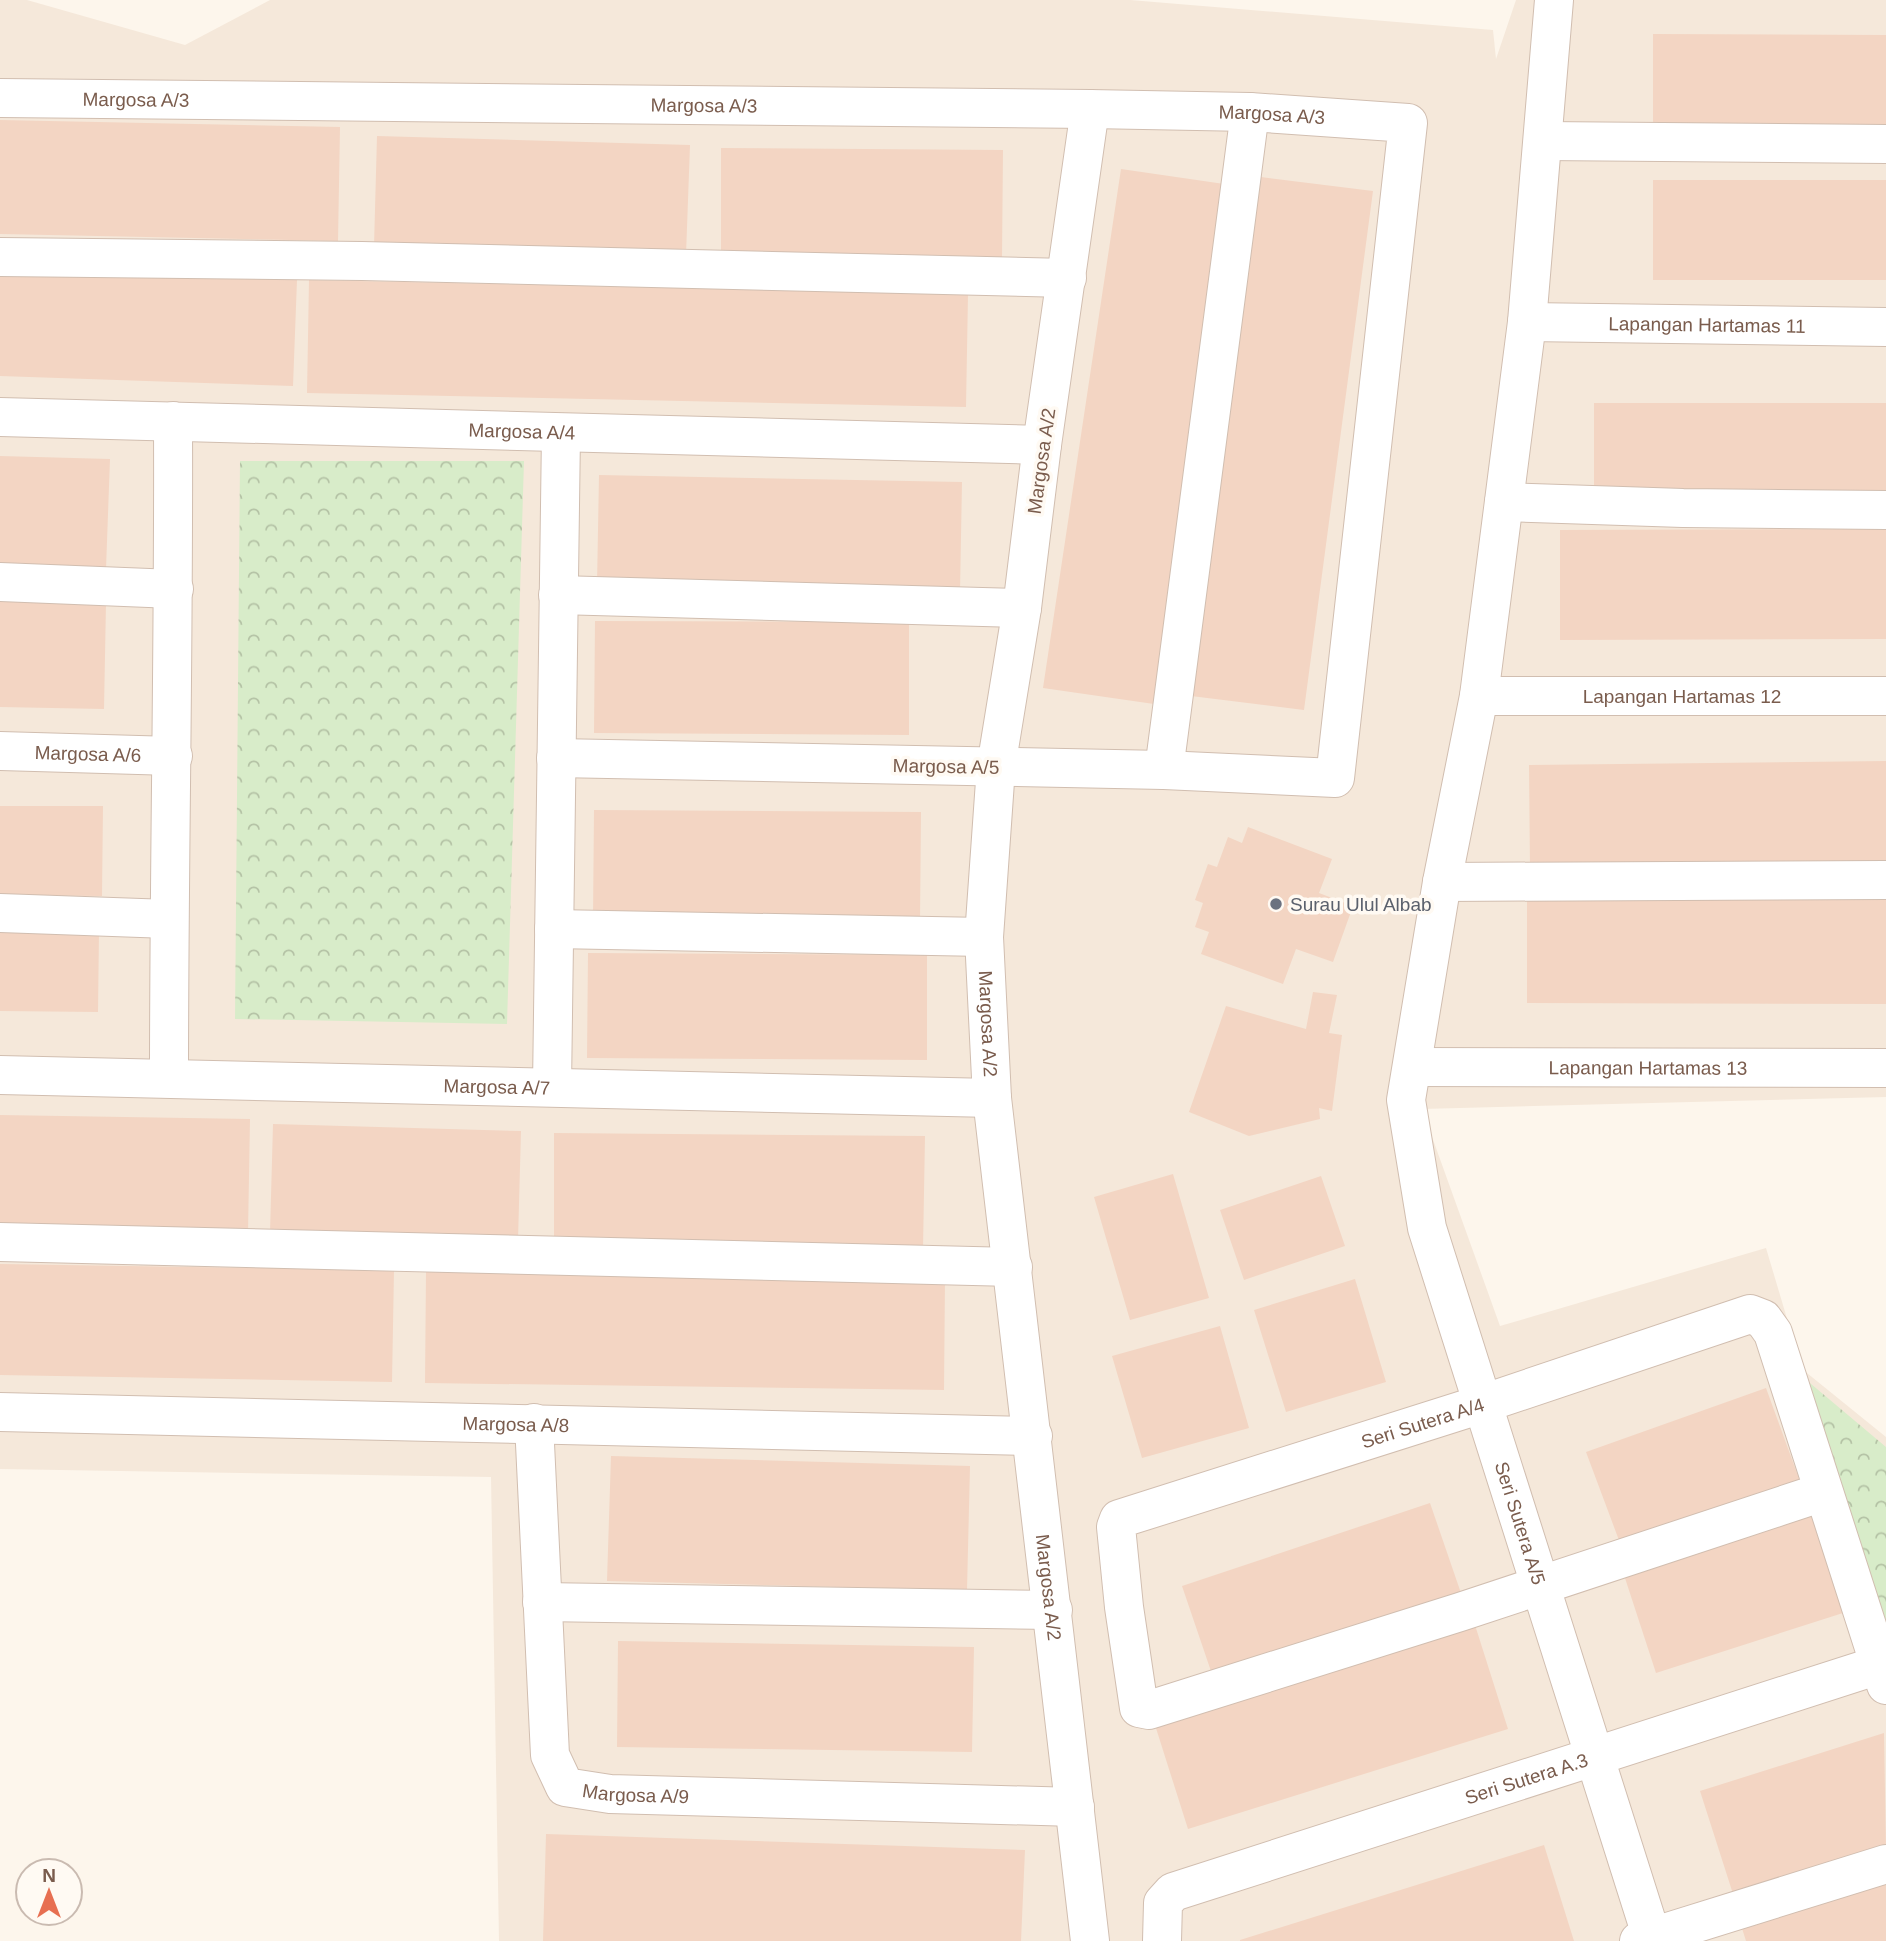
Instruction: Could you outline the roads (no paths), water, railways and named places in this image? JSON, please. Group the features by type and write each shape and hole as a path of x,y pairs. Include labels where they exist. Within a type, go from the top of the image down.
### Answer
{"street":[{"name":"Seri Sutera A/5","path":"1555,0 1527,322 1479,696 1442,882 1409,1084 1427,1228 1594,1757 1648,1940"},
{"name":"Margosa A/3","path":"0,98 1090,109 1250,113 1408,123 1335,778"},
{"name":"Margosa A/2","path":"1090,109 1022,608 996,767 984,937 992,1098 1090,1941"},
{"path":"1164,771 1250,113"},
{"path":"1543,141 1886,144"},
{"path":"0,257 362,261 1067,278"},
{"name":"Lapangan Hartamas 11","path":"1527,322 1886,327"},
{"name":"Margosa A/4","path":"0,417 1042,446"},
{"path":"169,1078 173,421"},
{"path":"552,1087 561,433"},
{"path":"1504,502 1683,508 1886,510"},
{"path":"0,582 174,589"},
{"path":"558,595 1022,608"},
{"name":"Lapangan Hartamas 12","path":"1479,696 1886,696"},
{"name":"Margosa A/6","path":"0,751 173,756"},
{"name":"Margosa A/5","path":"556,758 1164,771 1335,778"},
{"path":"1442,882 1886,880"},
{"path":"0,913 169,919"},
{"path":"554,929 984,937"},
{"name":"Lapangan Hartamas 13","path":"1409,1084 1886,1069"},
{"name":"Margosa A/7","path":"0,1075 992,1098"},
{"path":"0,1242 1013,1267"},
{"name":"Seri Sutera A/4","path":"1539,1586 1149,1710 1139,1708 1134,1685 1116,1527 1119,1518 1482,1404 1751,1314 1763,1319 1773,1333 1824,1493"},
{"name":"Margosa A/8","path":"0,1412 1033,1436"},
{"name":"Margosa A/9","path":"534,1423 550,1755 565,1787 610,1794 1075,1807"},
{"path":"1539,1586 1824,1493 1882,1675"},
{"path":"542,1602 1053,1610"},
{"name":"Seri Sutera A.3","path":"1162,1941 1163,1903 1172,1892 1594,1757 1882,1675"},
{"path":"1648,1940 1886,1864"}],"place":[{"name":"Surau Ulul Albab","path":"1276,904"}]}
